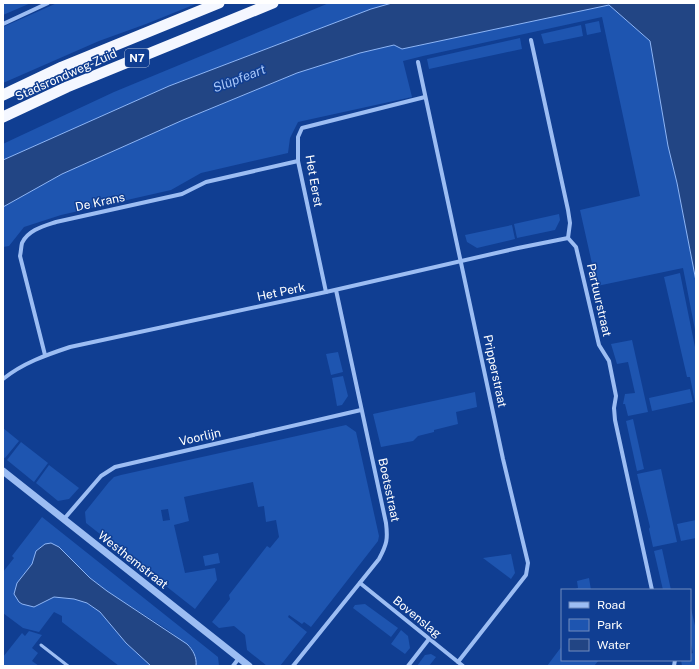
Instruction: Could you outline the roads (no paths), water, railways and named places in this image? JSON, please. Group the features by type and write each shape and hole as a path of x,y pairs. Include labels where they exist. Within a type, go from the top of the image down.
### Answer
{"highway":[{"name":"Stadsrondweg-Zuid","path":"3,95 62,67 219,3"},
{"name":"Stadsrondweg-Zuid","path":"3,117 67,87 273,3"}],"street":[{"path":"3,24 48,3"},
{"path":"532,40 568,210 570,223 568,238"},
{"name":"Pripperstraat","path":"418,62 503,459 528,563 526,575 458,662"},
{"name":"Het Eerst","path":"326,292 298,161 298,137 302,128 425,97"},
{"name":"De Krans","path":"45,355 20,256 22,243 31,233 42,226 56,222 182,194 206,182 298,161"},
{"name":"Het Perk","path":"3,378 25,364 45,355 70,347 568,238"},
{"name":"Partuurstraat","path":"568,238 576,247 599,345 609,361 616,396 614,408 615,420 652,589"},
{"name":"Boetsstraat","path":"293,666 360,583 386,547 388,538 386,522 336,290"},
{"name":"Voorlijn","path":"64,519 101,476 115,467 361,410"},
{"name":"Westhemstraat","path":"3,471 249,666"},
{"name":"Bovenslag","path":"360,583 463,666"},
{"path":"408,666 429,639"},
{"path":"233,666 239,658"}],"lane":[{"path":"41,645 68,666"}],"water":[{"name":"Slûpfeart","path":"392,3 696,3 696,281 677,183 668,146 650,41 609,5 402,49 394,45 360,53 297,73 183,120 62,174 3,207 3,160 169,86 371,9"},
{"path":"51,543 59,547 90,578 107,591 187,644 194,654 196,666 151,666 126,643 100,612 87,603 74,599 54,597 34,607 19,602 14,594 17,583 32,564 36,551 45,544"}]}
